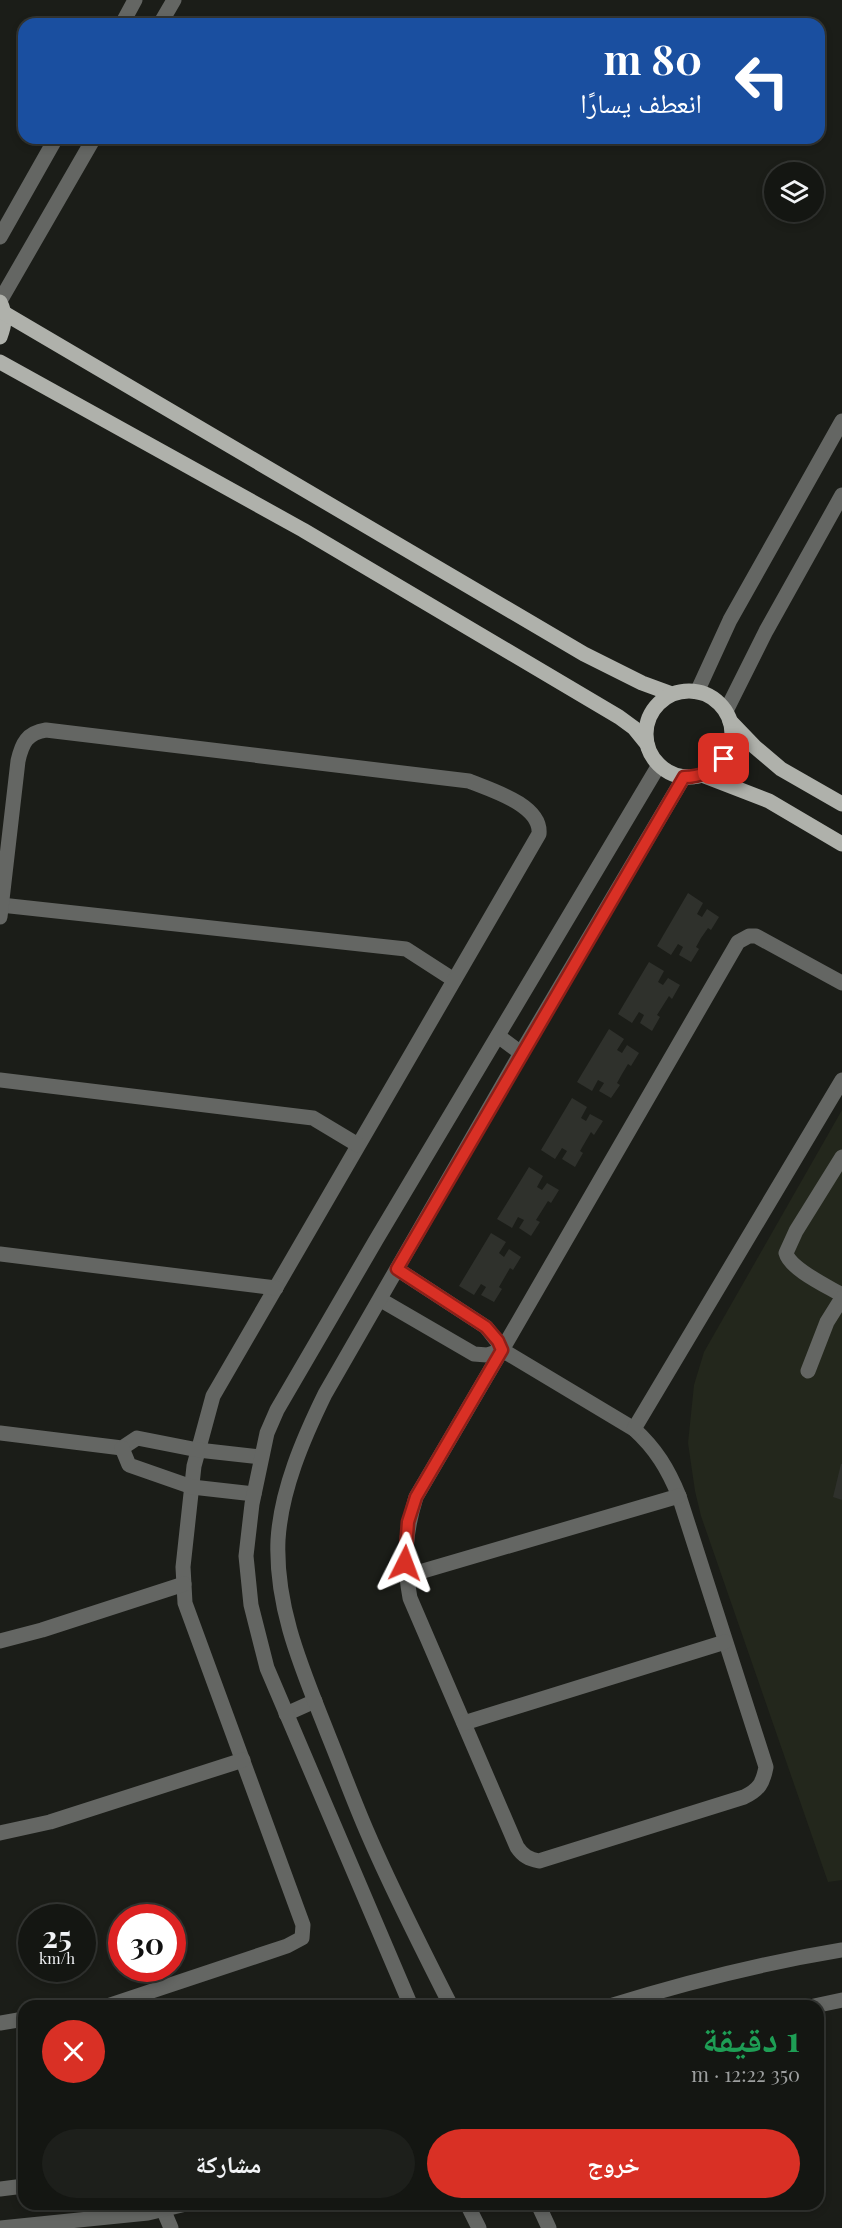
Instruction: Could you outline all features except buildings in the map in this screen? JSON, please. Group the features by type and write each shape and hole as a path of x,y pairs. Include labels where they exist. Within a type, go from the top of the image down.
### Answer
{"main road":[{"path":"0,337 4,325 1,305"},
{"path":"1,305 584,654 642,683 672,694"},
{"path":"0,362 303,530 599,705 634,728 647,744"},
{"path":"728,716 732,734 730,747 724,759 714,769 702,775 684,777 675,775 653,759 647,744 648,720 662,700 672,694 685,691 697,692 709,695 718,702 755,747 781,769 842,804"},
{"path":"702,775 769,801 842,844"}],"street":[{"path":"125,18 135,0"},
{"path":"164,18 174,0"},
{"path":"0,237 53,144"},
{"path":"1,305 91,144"},
{"path":"697,692 730,620 836,446 842,421"},
{"path":"728,716 766,631 842,495"},
{"path":"125,2000 287,1946 302,1938 303,1925 185,1603 183,1567 198,1450 213,1396 276,1288 358,1145 454,980 538,834 539,827 532,814 513,799 469,781 46,730 34,732 22,744 18,761 1,911 406,949 454,980"},
{"path":"408,2000 267,1668 251,1605 246,1556 261,1457 267,1433 277,1410 659,765"},
{"path":"448,2000 368,1834 302,1672 289,1630 278,1568 278,1540 282,1511 287,1489 312,1421 335,1377 521,1053 684,777"},
{"path":"397,1269 486,1327 498,1341 502,1350 634,1429 650,1443 662,1459 679,1496 766,1767 764,1781 756,1791 744,1797 548,1859 530,1860 522,1855 410,1598 405,1549 408,1522 416,1497 502,1350 738,942 749,936 756,936 842,983"},
{"path":"498,1036 521,1053"},
{"path":"0,1080 313,1118 358,1145"},
{"path":"634,1429 842,1080"},
{"path":"808,1371 824,1329 842,1297 787,1259 786,1250 842,1157"},
{"path":"0,1254 276,1288"},
{"path":"381,1300 474,1354 487,1355 502,1350"},
{"path":"0,1433 122,1448 137,1438 198,1450 261,1457"},
{"path":"122,1448 129,1465 192,1487 254,1494"},
{"path":"406,1576 679,1496"},
{"path":"0,1641 184,1584"},
{"path":"464,1723 725,1642"},
{"path":"286,1714 315,1701"},
{"path":"0,1833 50,1822 243,1760"},
{"path":"630,2000 688,1982 842,1950"},
{"path":"824,2004 842,2000"},
{"path":"0,2023 18,2020"},
{"path":"0,2189 18,2187"},
{"path":"0,2228 159,2210"},
{"path":"163,2210 171,2228"},
{"path":"470,2210 479,2228"},
{"path":"541,2210 549,2228"}],"shaded area":[{"path":"842,1110 842,1880 828,1882 701,1516 688,1443 694,1385 704,1352"}],"route":[{"path":"405,1563 408,1522 416,1497 502,1350 492,1333 480,1322 397,1269 684,777 702,775 714,769 724,759"}]}
